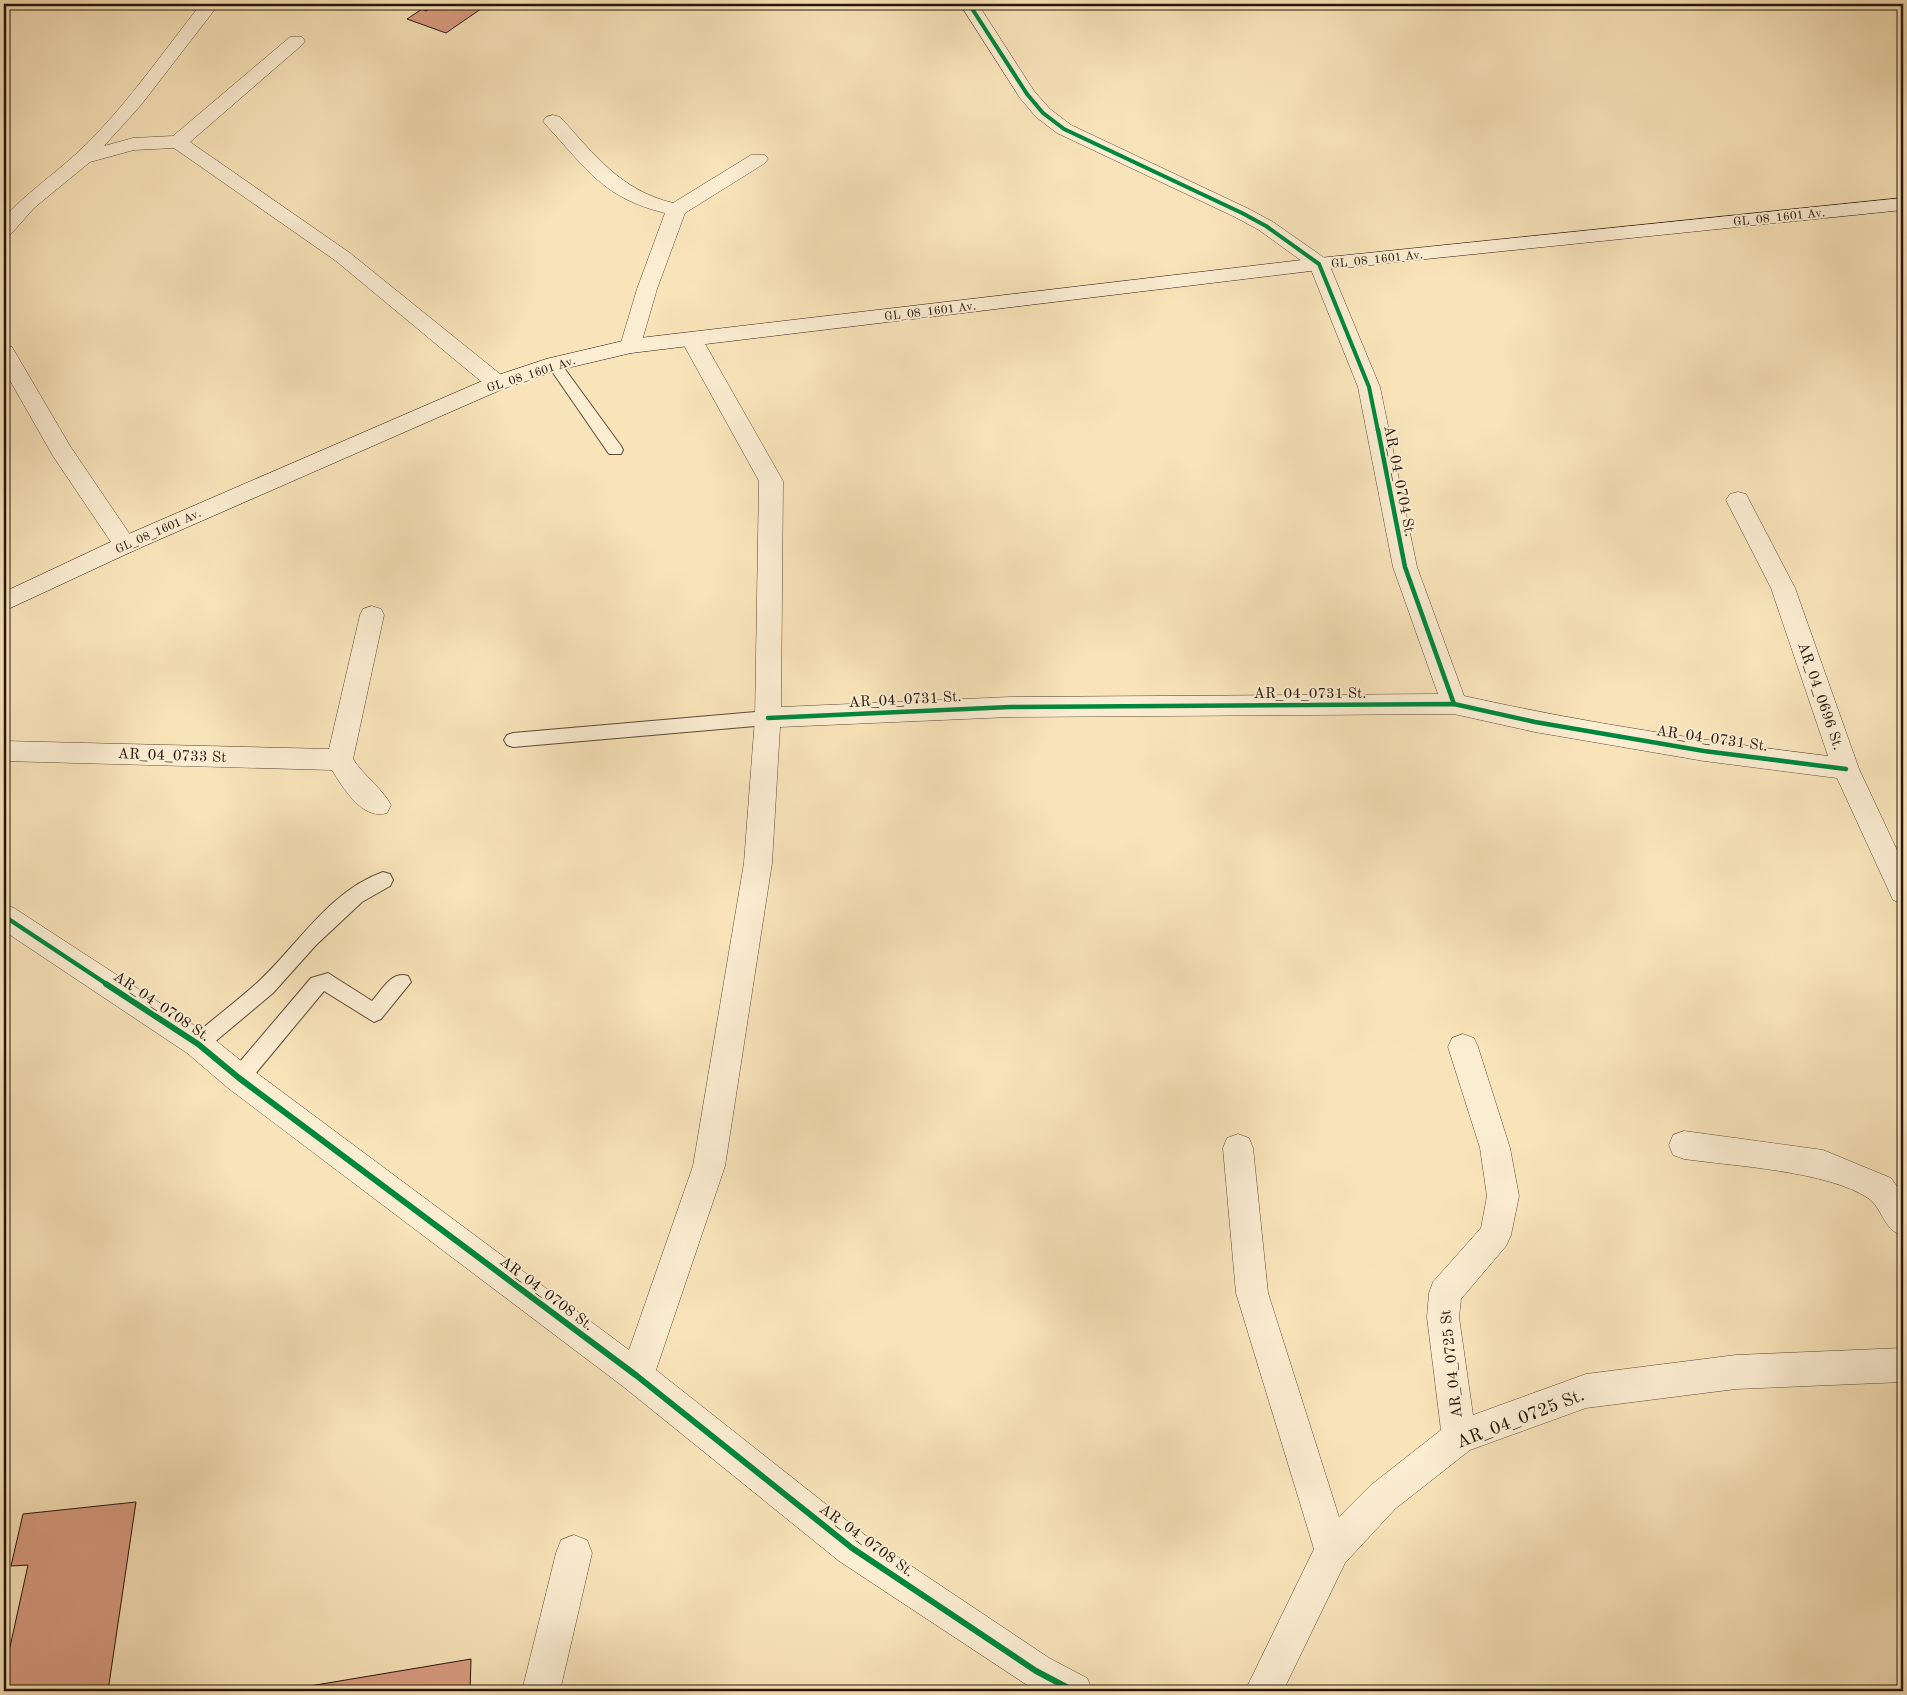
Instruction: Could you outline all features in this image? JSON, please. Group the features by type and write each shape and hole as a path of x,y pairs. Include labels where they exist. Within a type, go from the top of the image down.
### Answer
{"street":[{"path":"4,230 27,204 83,158 134,101 210,4"},
{"path":"969,4 1026,94 1043,113 1064,129 1242,212 1266,226 1319,264"},
{"path":"178,142 296,41"},
{"path":"553,120 608,178 627,194 650,204 676,210"},
{"path":"83,158 133,144 178,142 343,257 497,383"},
{"path":"631,346 647,289 676,210 758,159"},
{"name":"GL_08_1601 Av.","path":"4,602 125,545 497,383 554,364 631,346 1319,264 1903,204"},
{"name":"AR_04_0704 St.","path":"1319,264 1369,387 1405,567 1454,704"},
{"path":"637,1376 709,1166 758,863 768,718 771,480 692,340"},
{"path":"4,352 61,450 125,545"},
{"name":"AR_04_0696 St.","path":"1738,500 1783,588 1846,769 1903,892"},
{"path":"372,615 340,760 351,778 377,805"},
{"name":"AR_04_0731 St.","path":"768,718 1010,707 1454,704 1535,722 1704,751 1846,769"},
{"name":"AR_04_0733 St","path":"4,751 340,760"},
{"name":"AR_04_0708 St.","path":"4,916 198,1044 239,1078 637,1376 852,1548 1036,1671 1074,1691"},
{"name":"AR_04_0725 St","path":"1459,1437 1443,1317 1445,1293 1495,1235 1503,1196 1495,1148 1463,1047"},
{"path":"1684,1145 1823,1164 1880,1188 1903,1222"},
{"path":"1238,1148 1252,1293 1332,1550"},
{"name":"AR_04_0725 St.","path":"1264,1691 1332,1550 1383,1496 1459,1437 1586,1391 1736,1372 1903,1365"},
{"path":"541,1691 574,1553"}],"lane":[{"path":"554,364 616,450"},
{"path":"513,740 768,718"},
{"path":"198,1044 266,987 309,938 355,896 383,880"},
{"path":"239,1078 318,984 328,982 374,1013 401,982"}],"building":[{"path":"436,4 488,4 446,33 407,19 422,9 426,11"},
{"path":"136,1502 108,1691 4,1691 4,1648 10,1647 28,1565 11,1566 23,1514"},
{"path":"471,1659 470,1691 280,1691"}],"cycle path":[{"path":"969,4 1027,94 1043,113 1064,129 1242,213 1266,226 1319,264 1369,387 1405,567 1454,704"},
{"path":"768,718 1010,707 1454,704 1535,722 1704,751 1846,769"},
{"path":"4,916 198,1044 239,1078 637,1376 852,1548 1036,1671 1074,1691"}]}
